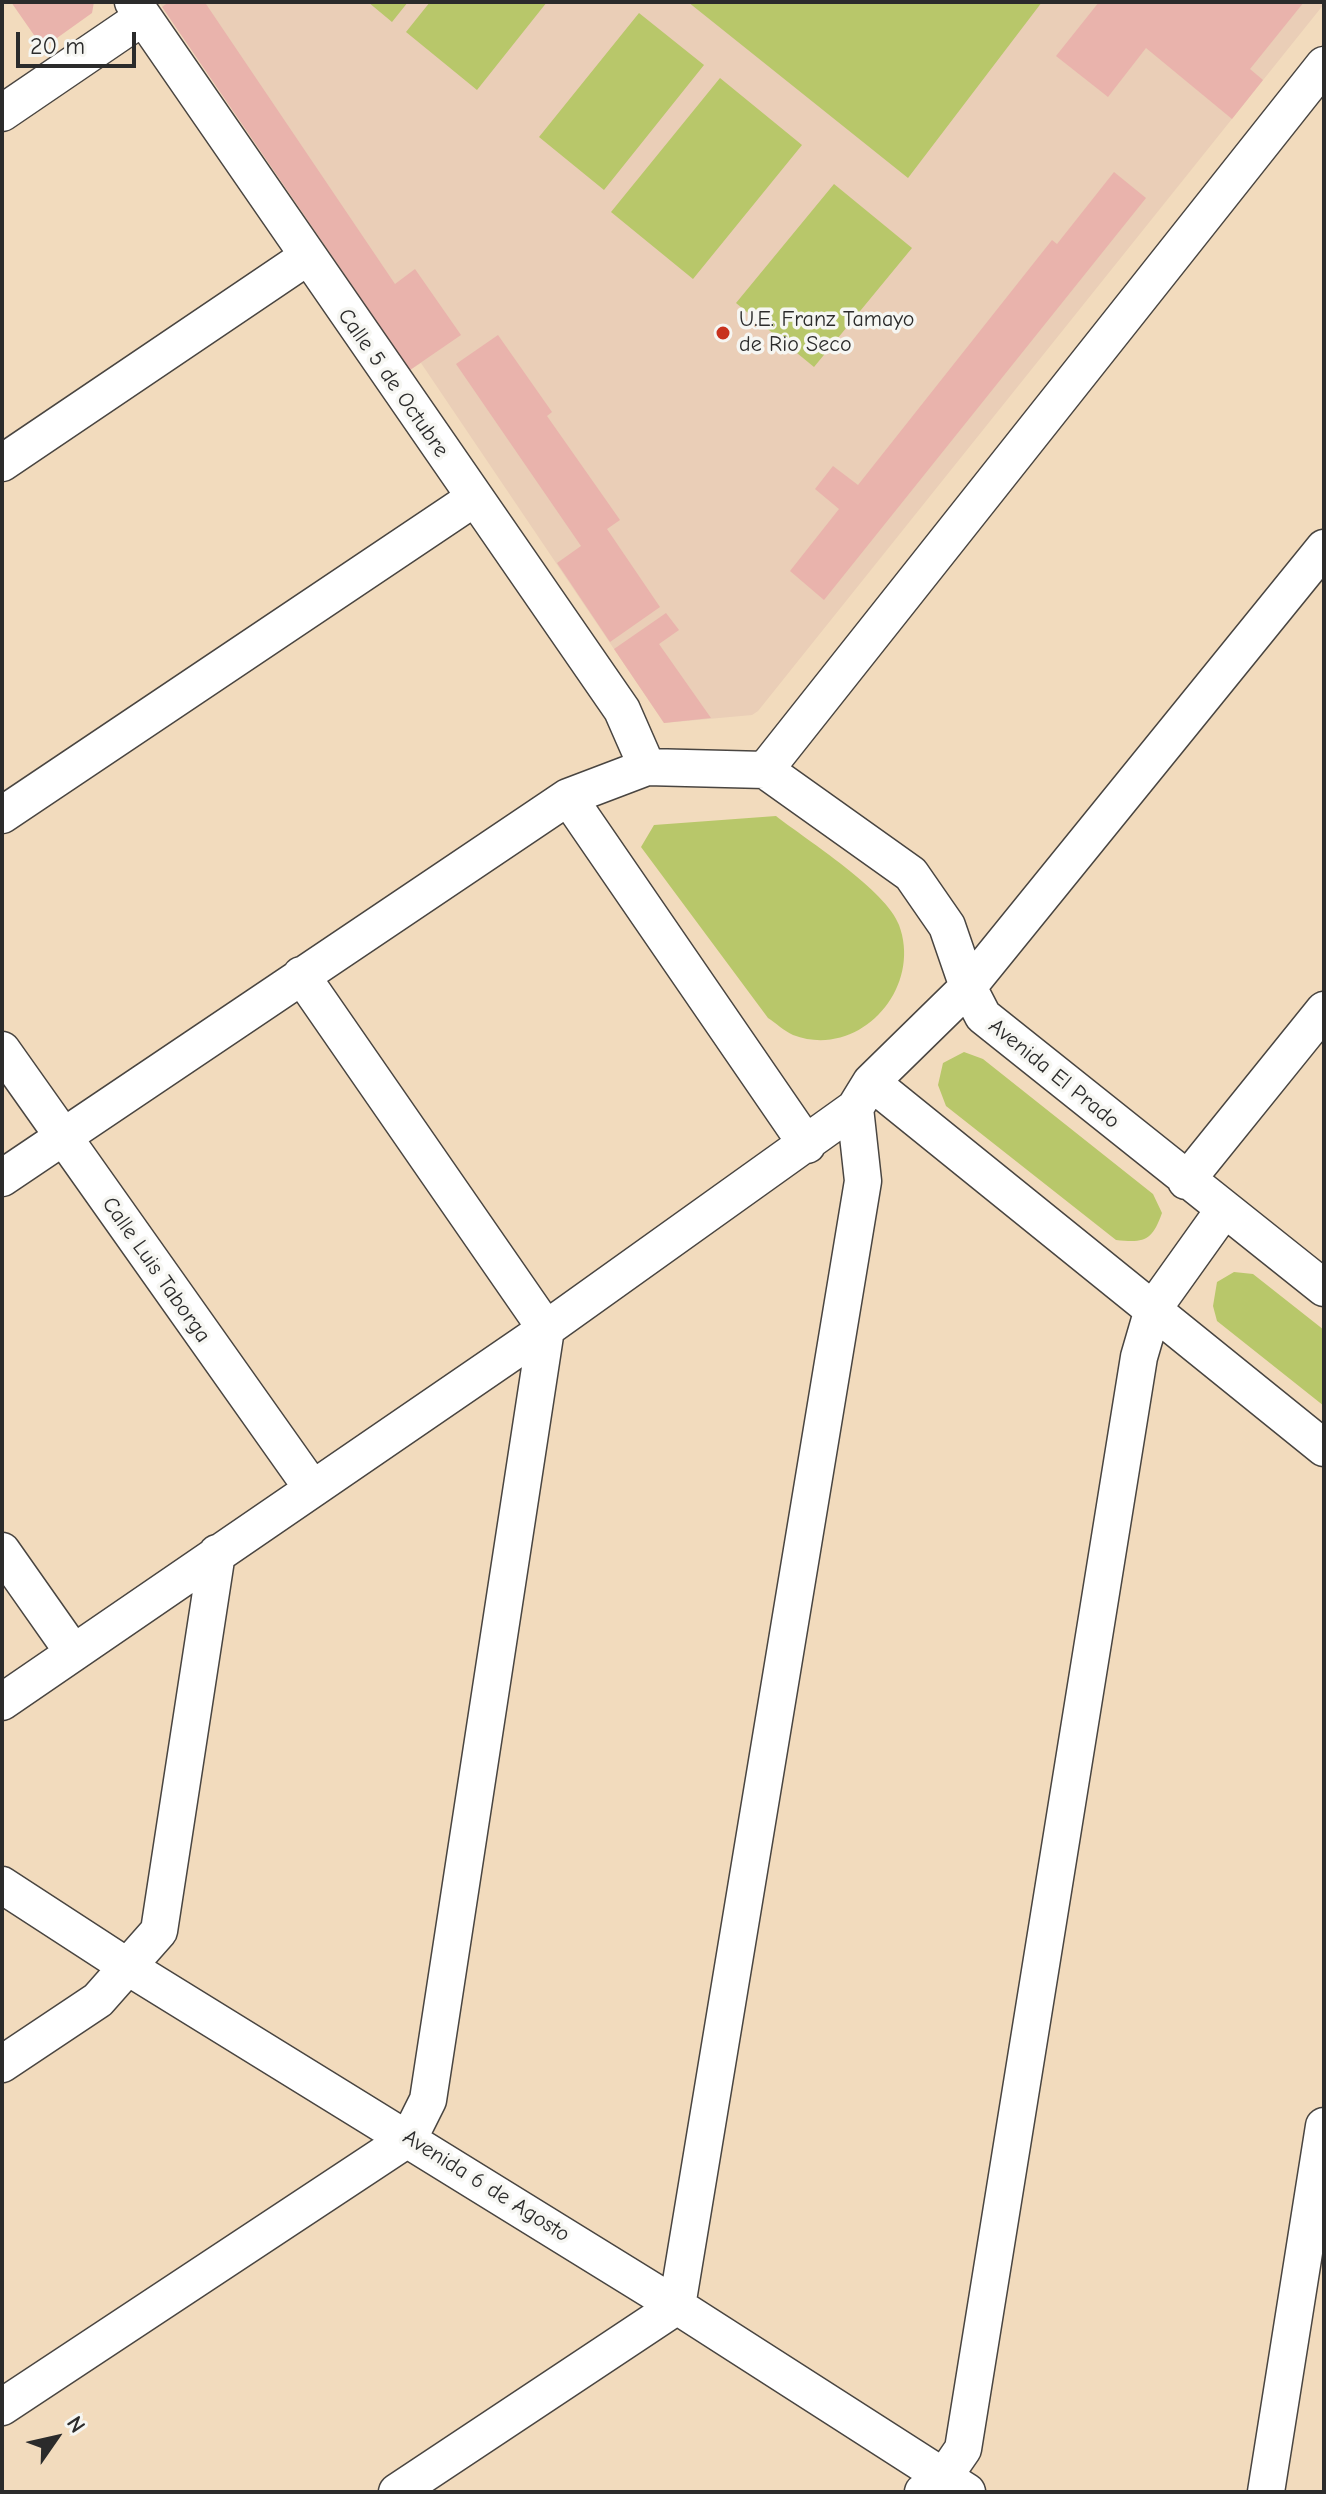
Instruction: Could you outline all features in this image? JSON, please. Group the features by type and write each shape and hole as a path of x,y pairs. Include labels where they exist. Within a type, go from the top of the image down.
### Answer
{"street":[{"path":"2,113 138,10"},
{"name":"Calle 5 de Octubre","path":"138,10 473,499 622,710 647,767"},
{"path":"2,1178 568,797 647,767 765,770 1324,65"},
{"path":"2,463 307,257"},
{"path":"2,815 473,499"},
{"path":"2,1702 546,1329 807,1145 863,1095 968,987 1324,548"},
{"name":"Avenida El Prado","path":"765,770 911,874 947,926 968,987 983,1016 1223,1211 1324,1288"},
{"path":"568,797 807,1145"},
{"path":"2,2407 409,2138 428,2100 546,1329 301,975"},
{"path":"1186,1181 1324,1010"},
{"name":"Calle Luis Taborga","path":"2,1050 312,1488"},
{"path":"863,1095 1153,1309 1324,1448"},
{"path":"397,2492 677,2306 863,1181 863,1095"},
{"path":"944,2487 963,2449 1139,1357 1153,1309 1223,1211"},
{"path":"2,1551 73,1652"},
{"path":"2,2064 98,2000 159,1931 217,1553"},
{"name":"Avenida 6 de Agosto","path":"2,1885 128,1967 677,2306 944,2487"},
{"path":"1266,2492 1324,2126"}],"shaded area":[{"name":"U.E. Franz Tamayo de Rio Seco","path":"159,2 1324,4 758,711 752,715 664,723 421,363 410,370"}],"green space":[{"path":"368,2 408,2 392,22"},
{"path":"430,2 547,2 477,90 406,32"},
{"path":"688,2 1042,2 908,178"},
{"path":"639,13 704,65 604,190 539,137"},
{"path":"720,78 802,145 693,279 611,212"},
{"path":"834,184 912,248 814,367 736,303"},
{"path":"776,816 863,882 891,911 899,925 904,949 902,973 893,995 880,1013 862,1028 841,1037 817,1040 793,1035 768,1018 641,847 654,825"},
{"path":"964,1052 983,1059 1153,1194 1162,1213 1151,1235 1134,1241 1116,1240 946,1106 938,1085 943,1063"},
{"path":"1234,1272 1253,1274 1324,1330 1324,1406 1217,1321 1213,1306 1217,1282"}],"building":[{"path":"11,2 94,2 92,13 43,48"},
{"path":"169,2 206,4 395,284 415,269 461,335 410,370 162,7"},
{"path":"1099,2 1304,2 1250,69 1263,80 1232,119 1146,48 1108,97 1056,56"},
{"path":"1114,172 1146,198 824,600 790,571 839,509 815,489 833,466 858,485 1052,240 1057,244"},
{"path":"498,335 552,412 547,416 620,520 607,529 660,607 610,642 557,563 581,546 456,364"},
{"path":"666,613 679,630 659,644 711,718 664,723 614,649"}],"place":[{"name":"U.E. Franz Tamayo de Rio Seco","path":"723,333"}]}
